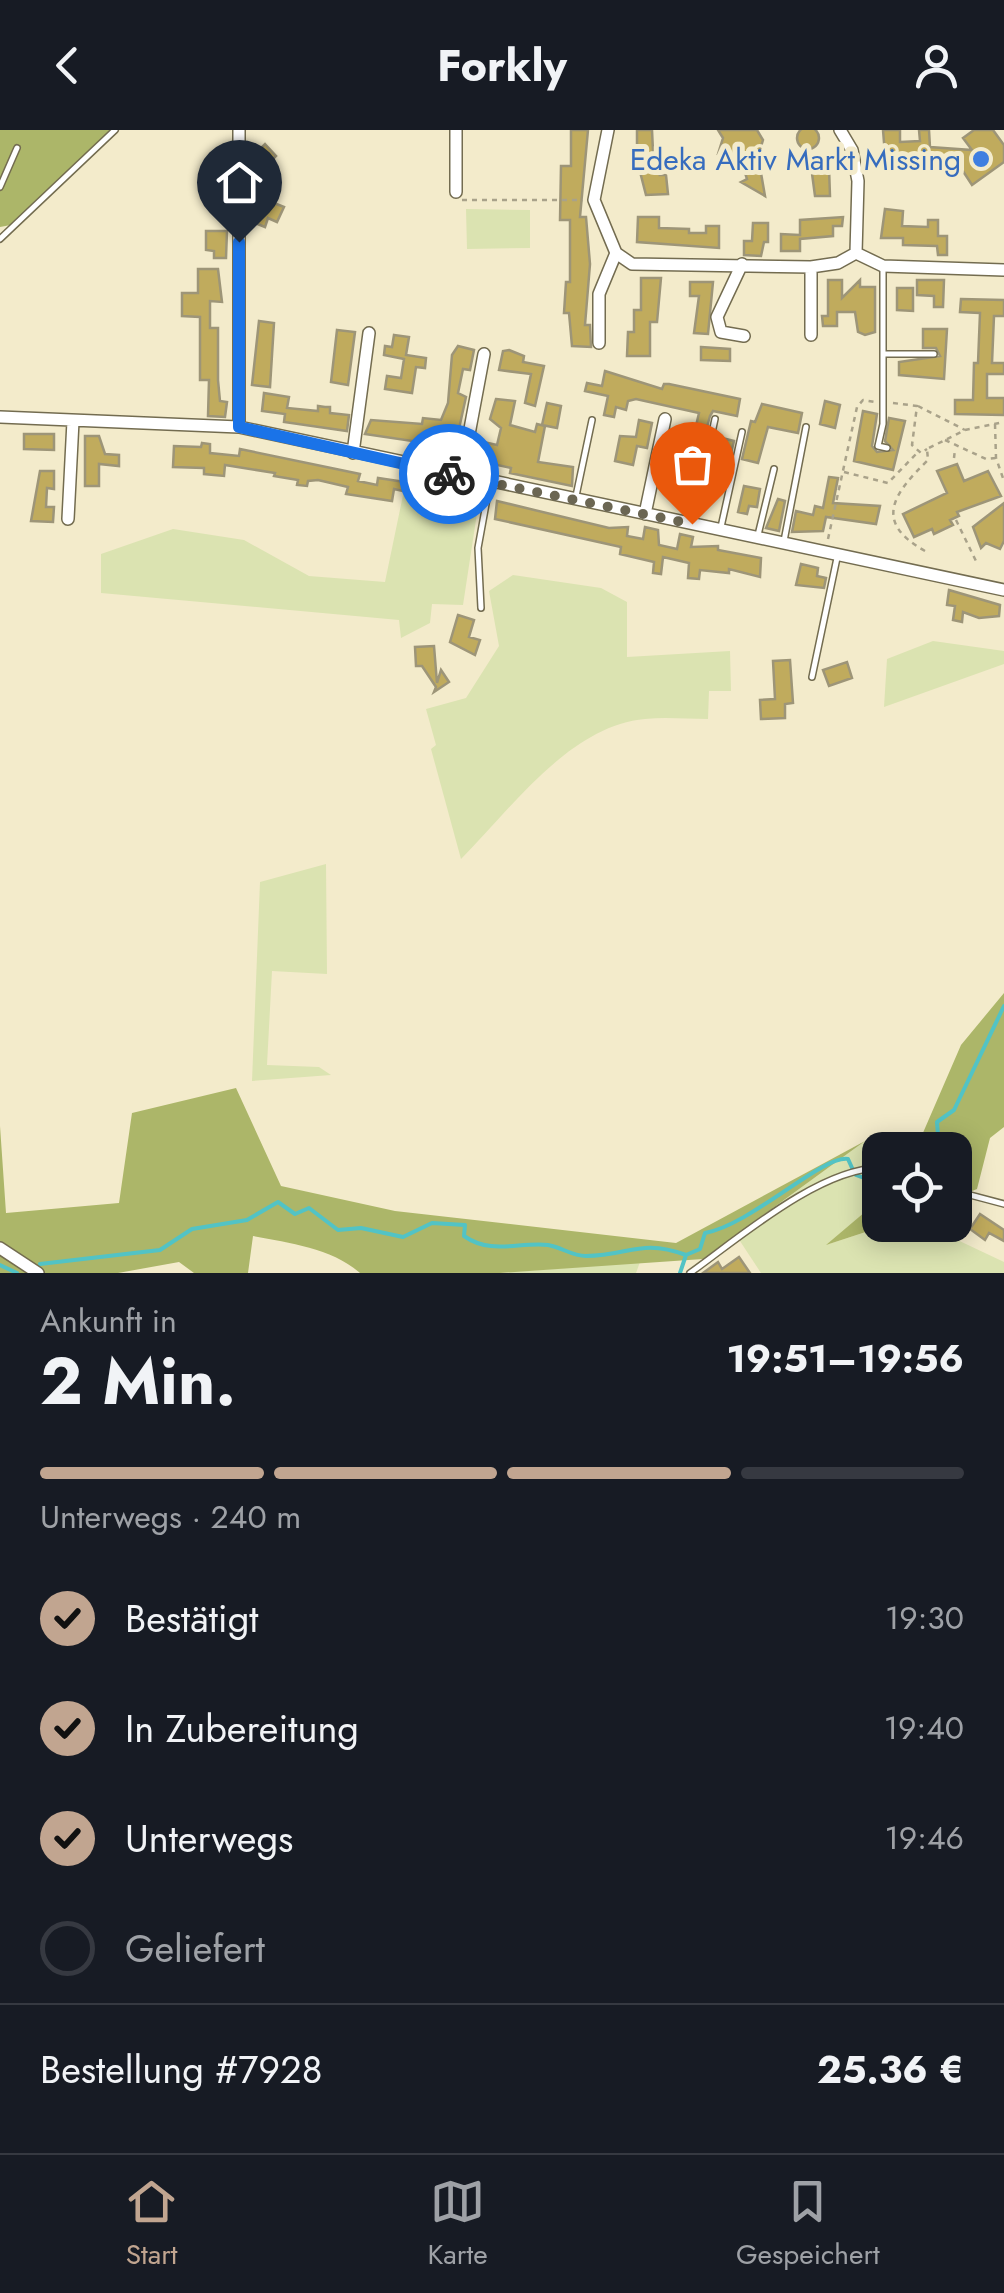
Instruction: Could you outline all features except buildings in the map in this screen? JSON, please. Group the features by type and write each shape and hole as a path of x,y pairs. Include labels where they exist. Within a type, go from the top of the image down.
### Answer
{"street":[{"path":"239,427 240,130"},
{"path":"456,130 456,192"},
{"path":"608,130 594,200 616,253 632,264 811,268 838,264 856,252"},
{"path":"840,130 852,150 858,181 856,252"},
{"path":"856,252 884,266 1004,270"},
{"path":"598,342 599,294 616,253"},
{"path":"742,264 717,316 722,332 744,336"},
{"path":"811,268 811,335"},
{"path":"353,453 370,333"},
{"path":"461,477 484,354"},
{"path":"0,417 239,427 1004,590"},
{"path":"645,514 665,419"},
{"path":"68,519 73,421"},
{"path":"0,1248 38,1273"}],"lane":[{"path":"0,238 115,130"},
{"path":"0,187 16,148"},
{"path":"884,266 878,446 887,448"},
{"path":"883,354 934,354"},
{"path":"692,524 715,419"},
{"path":"576,499 592,420"},
{"path":"784,544 806,426"},
{"path":"720,530 742,432"},
{"path":"757,538 774,469"},
{"path":"481,608 478,548 490,482"},
{"path":"812,677 832,553"},
{"path":"690,1273 824,1183 862,1168"},
{"path":"972,1196 1004,1204"}],"path":[{"path":"456,192 464,202 594,200"},
{"path":"832,553 843,472 859,402 917,406 965,430"},
{"path":"917,406 912,445 918,452"},
{"path":"995,422 996,458 1004,481"},
{"path":"843,472 888,483 918,452 965,430 1004,422"},
{"path":"944,439 986,460 996,458"},
{"path":"954,458 956,448"},
{"path":"925,551 902,539 894,516 901,486 928,460 927,449"},
{"path":"956,520 976,560"}],"green space":[{"path":"0,130 110,130 16,224 0,227"},
{"path":"466,209 530,210 530,248 467,249"},
{"path":"408,471 481,487 463,605 432,604 430,623 401,638 399,620 101,593 101,554 173,529 244,540 309,576 385,582"},
{"path":"513,575 601,588 627,602 627,657 730,651 731,691 709,691 708,719 645,719 617,725 591,737 543,773 461,859 431,749 436,745 426,709 466,698 499,646 489,591"},
{"path":"933,641 1004,651 1004,664 884,707 887,659"},
{"path":"326,864 327,974 272,971 267,1065 319,1067 331,1075 252,1081 260,882"},
{"path":"1004,993 1004,1127 990,1138 977,1189 972,1191 972,1132 923,1132 961,1045"},
{"path":"236,1088 281,1186 395,1211 676,1243 862,1143 703,1259 500,1273 360,1273 323,1252 253,1236 248,1273 194,1273 179,1262 118,1273 0,1273 0,1126 6,1213 119,1203 132,1113"},
{"path":"862,1143 862,1215 829,1244 862,1233 862,1242 962,1242 1004,1262 1004,1273 761,1273 736,1235"},
{"path":"862,1214 862,1233 826,1245"},
{"path":"640,1262 636,1273 500,1273"}],"waterway":[{"path":"938,1132 937,1122 954,1110 1004,1006"},
{"path":"40,1264 160,1250 192,1229 247,1220 278,1202 295,1214 309,1208 338,1230 361,1228 403,1237 432,1223 465,1225 464,1236 484,1245 548,1245 586,1256 645,1248 686,1255 700,1249 705,1233 743,1218 821,1168 848,1159 853,1170"},
{"path":"856,1175 862,1177"},
{"path":"680,1273 686,1255"},
{"path":"0,1265 17,1273"}],"way so far":[{"path":"449,474 692,524"}],"place":[{"name":"Edeka Aktiv Markt Missing","path":"981,159"}],"route":[{"path":"239,242 239,427 449,474"}]}
